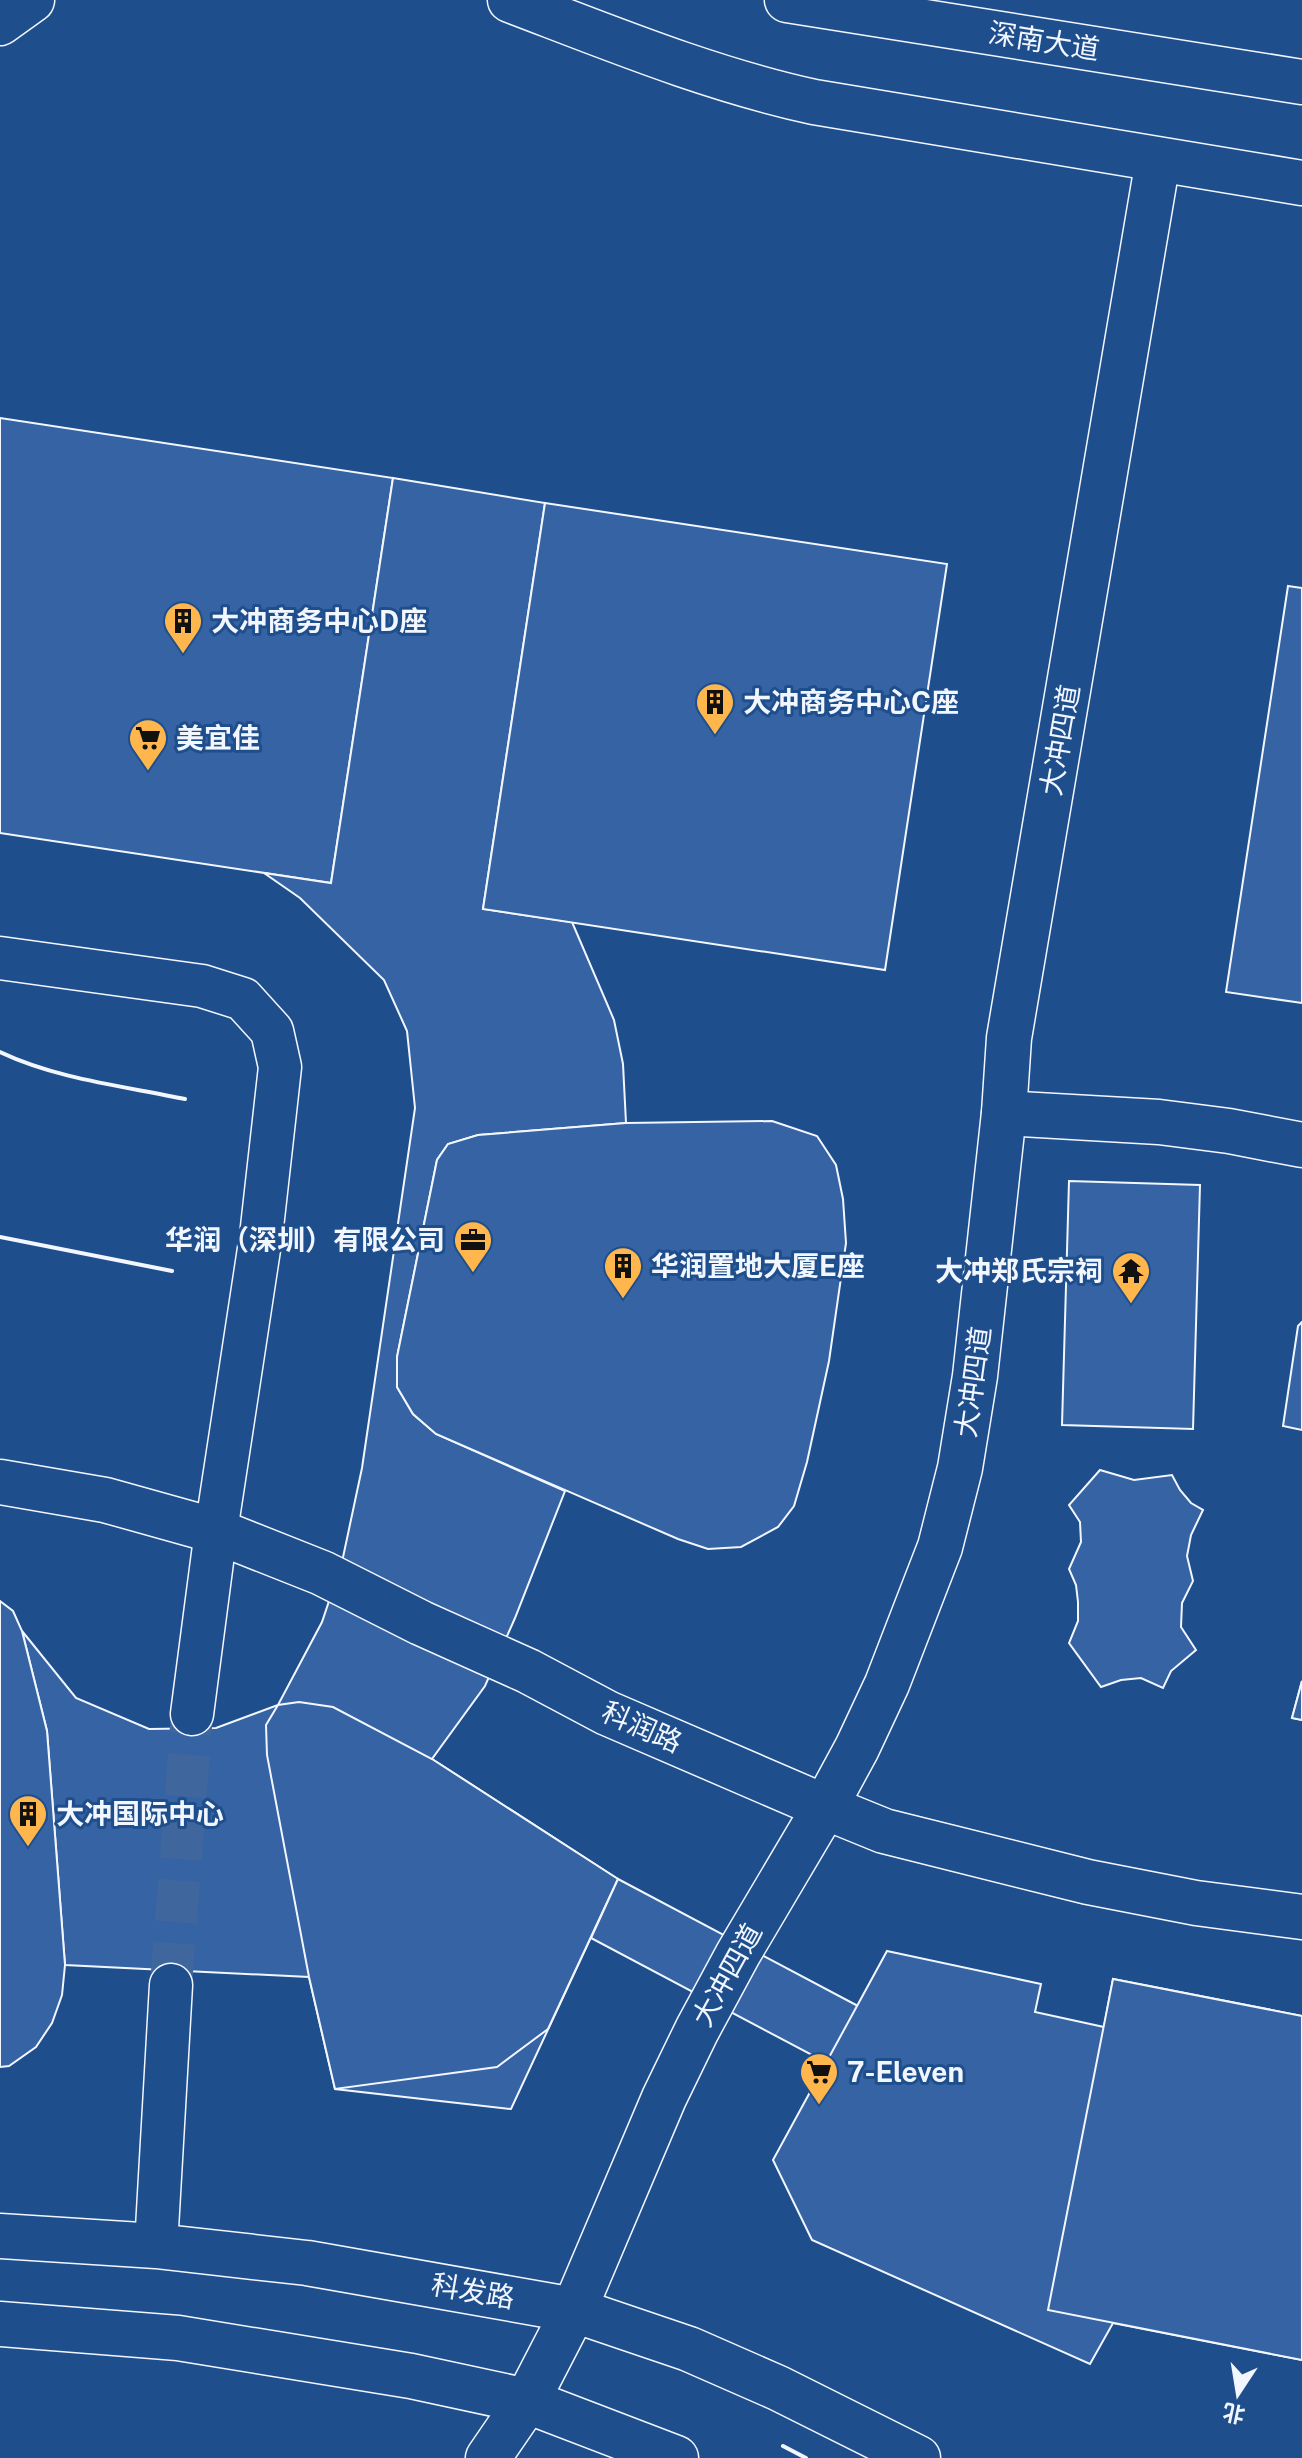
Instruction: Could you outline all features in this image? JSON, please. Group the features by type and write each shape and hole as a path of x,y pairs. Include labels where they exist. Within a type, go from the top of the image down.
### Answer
{"street":[{"path":"0,23 32,0"},
{"path":"510,0 700,72 759,90 814,102 1302,183"},
{"name":"深南大道","path":"787,0 1302,82"},
{"name":"大冲四道","path":"488,2458 527,2401 574,2310 664,2098 697,2030 825,1807 887,1684 940,1547 957,1481 975,1376 1004,1113 1009,1038 1158,160"},
{"path":"0,958 202,986 243,999 272,1031 280,1067 261,1236 192,1714"},
{"path":"1004,1113 1159,1122 1302,1145"},
{"name":"科润路","path":"0,1482 105,1500 216,1531 322,1573 421,1623 528,1671 607,1713 884,1831 1088,1882 1196,1903 1302,1917"},
{"path":"156,2246 171,1985"},
{"name":"科发路","path":"0,2236 156,2246 307,2263 574,2310 689,2349 778,2388 918,2458"},
{"path":"0,2324 178,2338 411,2376 527,2401 676,2458"}],"building":[{"name":"大冲商务中心D座","path":"0,418 393,478 331,883 0,833"},
{"path":"393,478 545,503 483,909 572,922 614,1020 623,1064 626,1123 478,1135 448,1144 437,1160 397,1357 397,1387 413,1414 436,1434 565,1491 485,1686 432,1759 618,1879 511,2109 335,2089 309,1977 65,1965 47,1731 22,1631 76,1698 149,1729 216,1728 278,1705 322,1622 342,1562 362,1468 415,1108 407,1031 384,980 300,898 264,873 331,883"},
{"name":"大冲商务中心C座","path":"545,503 947,564 885,970 483,909"},
{"path":"1288,586 1302,588 1302,1003 1226,992"},
{"name":"华润置地大厦E座","path":"772,1121 817,1136 836,1165 843,1199 846,1243 829,1361 807,1462 794,1506 778,1527 741,1547 708,1549 678,1539 436,1434 413,1414 397,1387 397,1357 437,1160 448,1144 478,1135 626,1123"},
{"name":"大冲郑氏宗祠","path":"1069,1181 1200,1185 1193,1429 1062,1425"},
{"path":"1302,1322 1302,1430 1283,1426 1298,1326"},
{"path":"1100,1470 1134,1480 1172,1475 1191,1503 1203,1510 1191,1535 1187,1556 1193,1581 1182,1603 1181,1627 1196,1650 1171,1671 1163,1688 1141,1678 1121,1680 1101,1687 1069,1643 1078,1621 1078,1602 1076,1585 1069,1569 1081,1542 1080,1522 1069,1505"},
{"name":"大冲国际中心","path":"0,1601 13,1611 22,1631 47,1731 65,1965 62,1995 52,2023 36,2047 9,2066 0,2067"},
{"path":"1302,1681 1302,1720 1292,1718"},
{"path":"1302,1681 1302,1720 1292,1718"},
{"path":"299,1702 333,1707 432,1759 618,1879 548,2029 497,2067 335,2089 309,1977 267,1755 266,1725 278,1705"},
{"path":"618,1879 858,2006 827,2063 591,1938"},
{"path":"887,1951 1041,1984 1035,2012 1104,2027 1113,1979 1302,2016 1302,2360 1113,2323 1090,2364 812,2240 773,2160"},
{"path":"1113,1979 1302,2016 1302,2360 1048,2310"}],"tunnel":[{"path":"171,1985 192,1714"}],"wall":[{"path":"0,1052 67,1075 185,1099"},
{"path":"0,1237 172,1271"},
{"path":"783,2446 806,2458"}],"place":[{"name":"大冲商务中心D座","path":"183,655"},
{"name":"大冲商务中心C座","path":"715,736"},
{"name":"美宜佳","path":"148,772"},
{"name":"华润（深圳）有限公司","path":"473,1274"},
{"name":"华润置地大厦E座","path":"623,1300"},
{"name":"大冲郑氏宗祠","path":"1131,1305"},
{"name":"大冲国际中心","path":"28,1848"},
{"name":"7-Eleven","path":"819,2106"}]}
